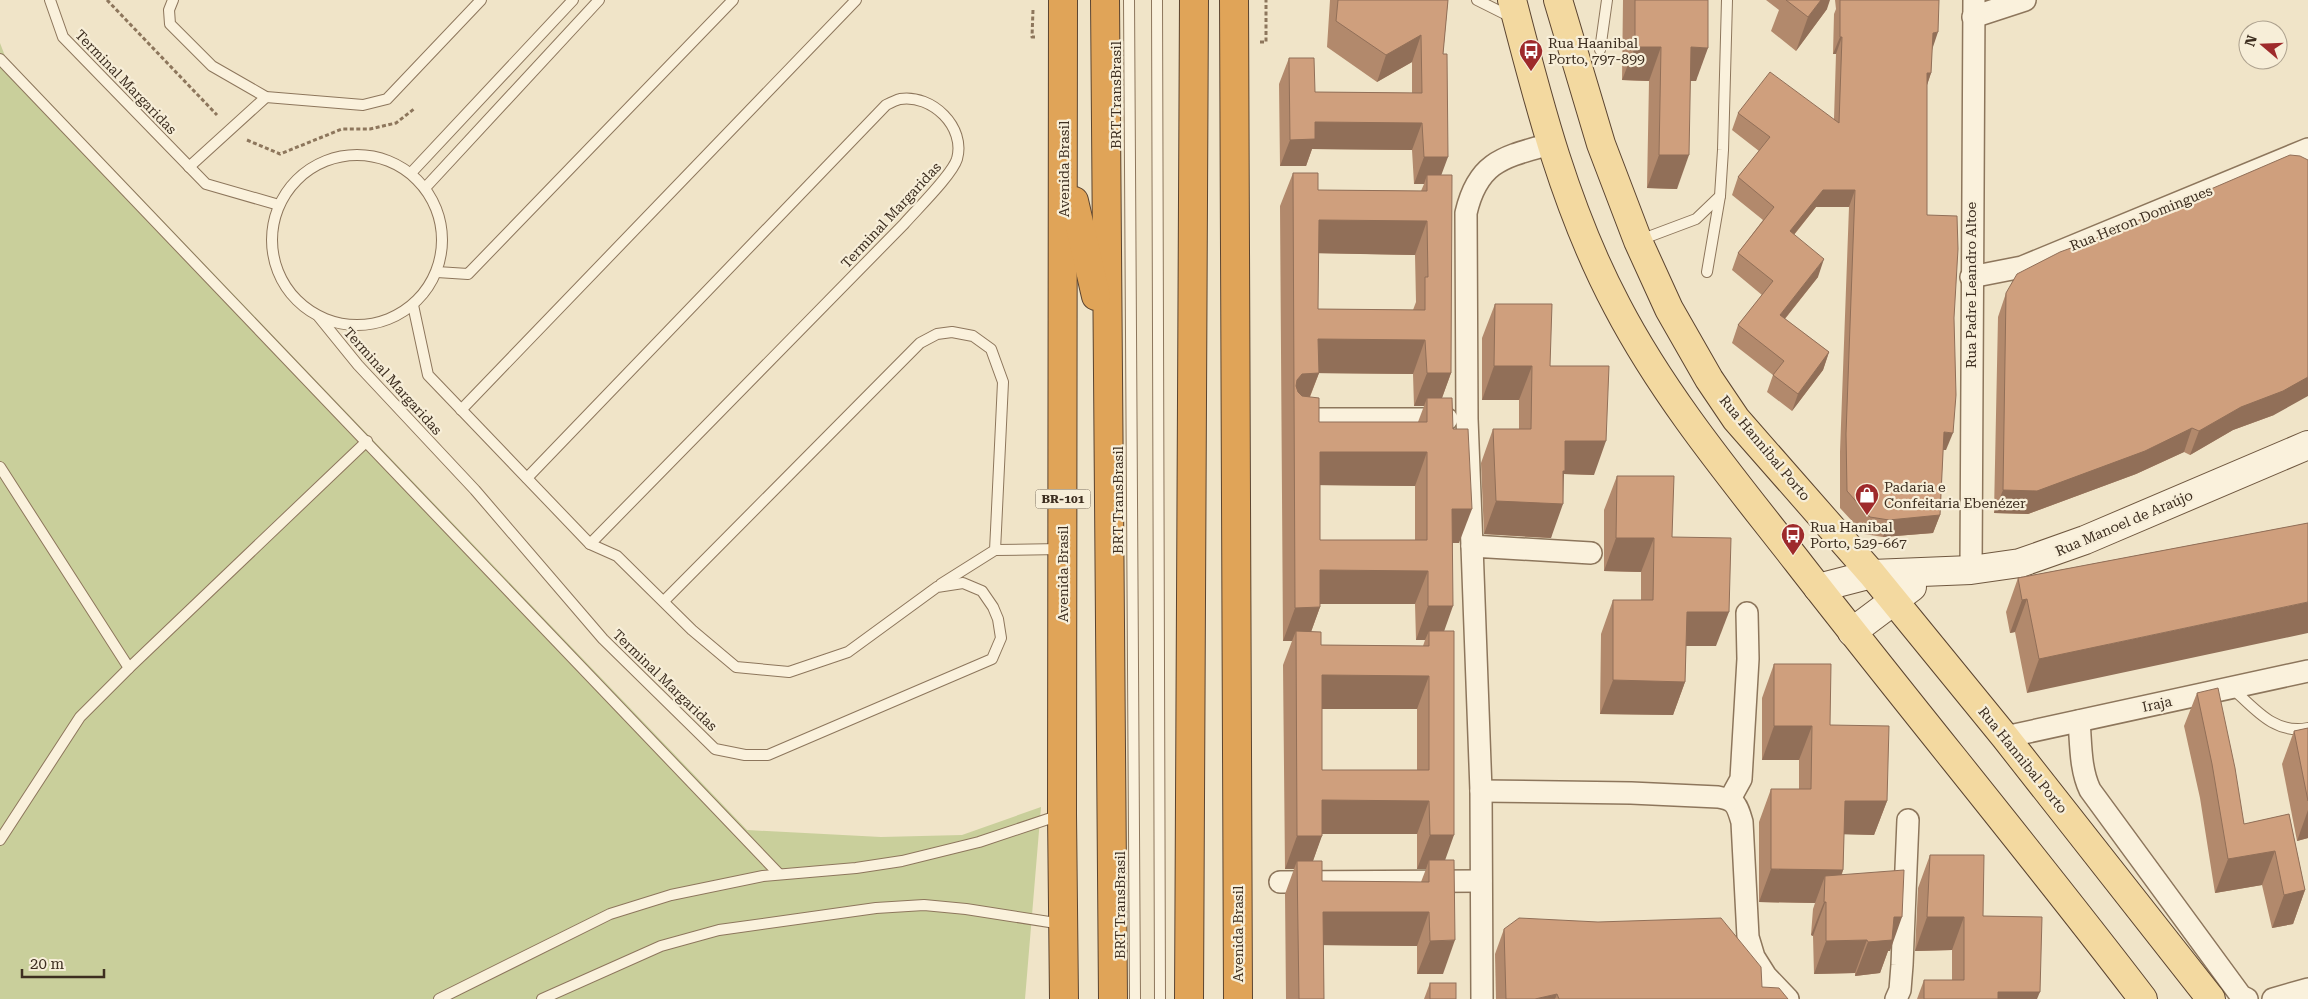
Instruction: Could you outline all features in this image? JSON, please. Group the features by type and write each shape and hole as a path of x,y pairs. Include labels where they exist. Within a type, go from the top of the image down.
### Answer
{"highway":[{"name":"Avenida Brasil","path":"1063,0 1062,814 1064,999"},
{"name":"BR-101","path":"1105,0 1113,999"},
{"path":"1189,999 1194,0"},
{"name":"Avenida Brasil","path":"1234,0 1238,999"},
{"path":"1064,156 1108,346"}],"main road":[{"name":"Rua Hannibal Porto","path":"1558,0 1601,144 1638,241 1669,309 1709,379 1736,419 1872,574 1892,601 2005,737 2211,999"},
{"path":"1514,10 1550,144 1587,245 1617,306 1652,367 1751,503 2090,929 2143,999"}],"street":[{"path":"1974,8 2025,0"},
{"name":"Rua Padre Leandro Altoe","path":"1971,570 1971,277 1974,8"},
{"path":"1482,999 1481,791 1466,652 1472,546 1467,419 1466,213 1460,197 1486,171 1498,162 1513,155 1550,144"},
{"name":"Rua Heron Domingues","path":"1971,277 2022,267 2308,149"},
{"path":"1296,419 1467,419"},
{"name":"Rua Manoel de Araújo","path":"1818,588 1872,574 1932,573 2020,563 2052,553 2308,445"},
{"path":"1472,546 1591,553"},
{"path":"1852,632 1932,573"},
{"path":"1730,799 1741,779 1742,769 1748,659 1747,613"},
{"name":"Iraja","path":"2005,737 2308,671"},
{"path":"2079,721 2082,762 2085,780 2090,790 2241,996 2247,999"},
{"path":"1481,791 1631,793 1730,799 1738,806 1742,822 1748,937 1754,957 1766,976 1788,999"},
{"path":"1896,999 1900,990 1902,966 1908,820"},
{"path":"1280,882 1481,881"},
{"path":"2273,999 2308,989"}],"lane":[{"name":"Terminal Margaridas","path":"50,0 63,37 206,184 280,205"},
{"path":"173,0 169,10 170,24 212,66 266,97 364,104 387,99 481,0"},
{"path":"411,173 572,0"},
{"path":"425,188 600,0"},
{"path":"437,272 468,274 733,0"},
{"path":"461,410 856,0"},
{"name":"BRT TransBrasil","path":"1129,0 1135,999"},
{"path":"1157,0 1160,999"},
{"path":"1477,0 1514,10"},
{"path":"1600,50 1607,0"},
{"path":"1707,272 1720,196 1724,150 1727,0"},
{"path":"0,59 779,874"},
{"path":"189,167 266,97"},
{"name":"Terminal Margaridas","path":"527,478 886,105 900,99 913,100 932,107 945,115 959,141 957,159 950,173 904,224 590,544"},
{"name":"Terminal Margaridas","path":"319,317 342,325 368,326 392,319 413,305 427,290 437,272 443,242 439,213 425,188 411,173 389,160 364,154 338,157 314,166 294,183 280,205 273,230 273,256 282,281 298,302 319,317 358,365 475,490 602,639 715,749 745,755 768,754 992,659 1001,638 1000,628 993,606 982,591 963,583 937,587"},
{"path":"1638,241 1696,219 1720,196"},
{"name":"Terminal Margaridas","path":"413,305 428,375 590,544 617,556 692,630 736,667 789,672 848,652 937,587 995,550"},
{"path":"664,601 920,343 937,334 952,332 973,336 991,349 1003,382 995,550 1063,548"},
{"path":"0,840 80,718 129,668 367,441"},
{"path":"0,467 129,668"},
{"path":"2231,688 2269,722 2282,728 2296,731 2308,728"},
{"path":"439,999 610,914 671,895 763,876 856,868 902,861 979,842 1062,814"},
{"path":"542,999 661,946 719,930 876,908 924,905 966,909 1064,924"}],"path":[{"path":"1266,0 1266,42"},
{"path":"1032,37 1033,9"}],"green space":[{"path":"0,43 5,56 747,830 881,837 962,835 1041,807 1025,999 0,999"}],"building":[{"path":"1338,0 1448,0 1443,54 1447,54 1448,157 1424,157 1422,123 1315,122 1315,139 1290,140 1289,58 1314,58 1315,92 1422,93 1421,35 1386,55 1336,21"},
{"path":"1635,0 1708,0 1708,48 1691,47 1689,155 1659,155 1661,47 1635,47"},
{"path":"1786,0 1821,0 1808,17"},
{"path":"1840,0 1939,0 1938,32 1933,33 1931,73 1927,73 1927,215 1957,216 1958,249 1954,318 1956,395 1953,433 1944,432 1940,515 1889,520 1870,517 1847,491 1846,434 1855,190 1823,190 1790,231 1824,259 1780,315 1829,352 1798,394 1773,375 1784,361 1738,325 1773,281 1738,253 1774,207 1738,177 1770,137 1738,113 1770,72 1839,123 1842,37 1840,37"},
{"path":"2290,155 2300,156 2308,160 2308,377 2283,391 2241,407 2199,431 2192,428 2145,451 2037,491 2003,490 2006,293 2017,274 2060,252 2090,241"},
{"path":"1293,173 1318,173 1318,190 1427,191 1427,175 1452,175 1451,373 1427,373 1425,340 1318,339 1319,373 1302,374 1297,380 1296,386 1302,396 1319,398 1319,422 1427,422 1427,398 1452,398 1453,429 1468,429 1472,509 1452,509 1453,606 1428,606 1428,571 1320,570 1320,607 1295,608","holes":["1319,220 1427,221 1428,277 1425,277 1425,310 1318,309","1320,452 1427,452 1427,540 1320,540"]},
{"path":"1495,304 1552,304 1550,366 1609,366 1606,441 1565,441 1563,504 1496,501 1493,429 1531,429 1532,366 1494,366"},
{"path":"1617,476 1674,476 1672,537 1731,538 1729,612 1687,612 1685,682 1613,680 1613,600 1653,600 1654,538 1616,538"},
{"path":"2308,523 2308,602 2039,659 2027,599 2022,600 2018,578"},
{"path":"1296,631 1321,632 1321,645 1429,646 1429,631 1454,631 1454,835 1430,835 1429,801 1322,800 1322,836 1297,836","holes":["1322,675 1429,676 1429,770 1322,770"]},
{"path":"1774,664 1831,664 1830,725 1889,726 1887,801 1845,801 1843,870 1771,869 1771,789 1811,789 1812,726 1774,726"},
{"path":"2218,688 2235,768 2244,824 2289,814 2305,890 2284,895 2275,851 2228,859 2212,764 2197,693"},
{"path":"2308,728 2308,801 2294,731"},
{"path":"1930,855 1984,855 1983,916 2042,917 2040,992 1998,992 1998,999 1924,999 1924,980 1964,980 1964,917 1927,917"},
{"path":"1429,860 1454,860 1455,940 1430,941 1429,912 1323,912 1324,999 1299,999 1297,861 1322,861 1322,881 1429,882"},
{"path":"1904,870 1902,917 1894,917 1892,940 1868,942 1867,940 1826,941 1825,876"},
{"path":"1519,918 1598,922 1721,918 1761,967 1762,987 1779,988 1788,999 1559,999 1557,994 1535,999 1506,999 1504,929"},
{"path":"1430,983 1456,983 1456,999 1430,999"}],"place":[{"name":"Rua Haanibal Porto, 797-899","path":"1531,72"},
{"name":"Padaria e Confeitaria Ebenézer","path":"1867,516"},
{"name":"Rua Hanibal Porto, 529-667","path":"1793,556"}]}
